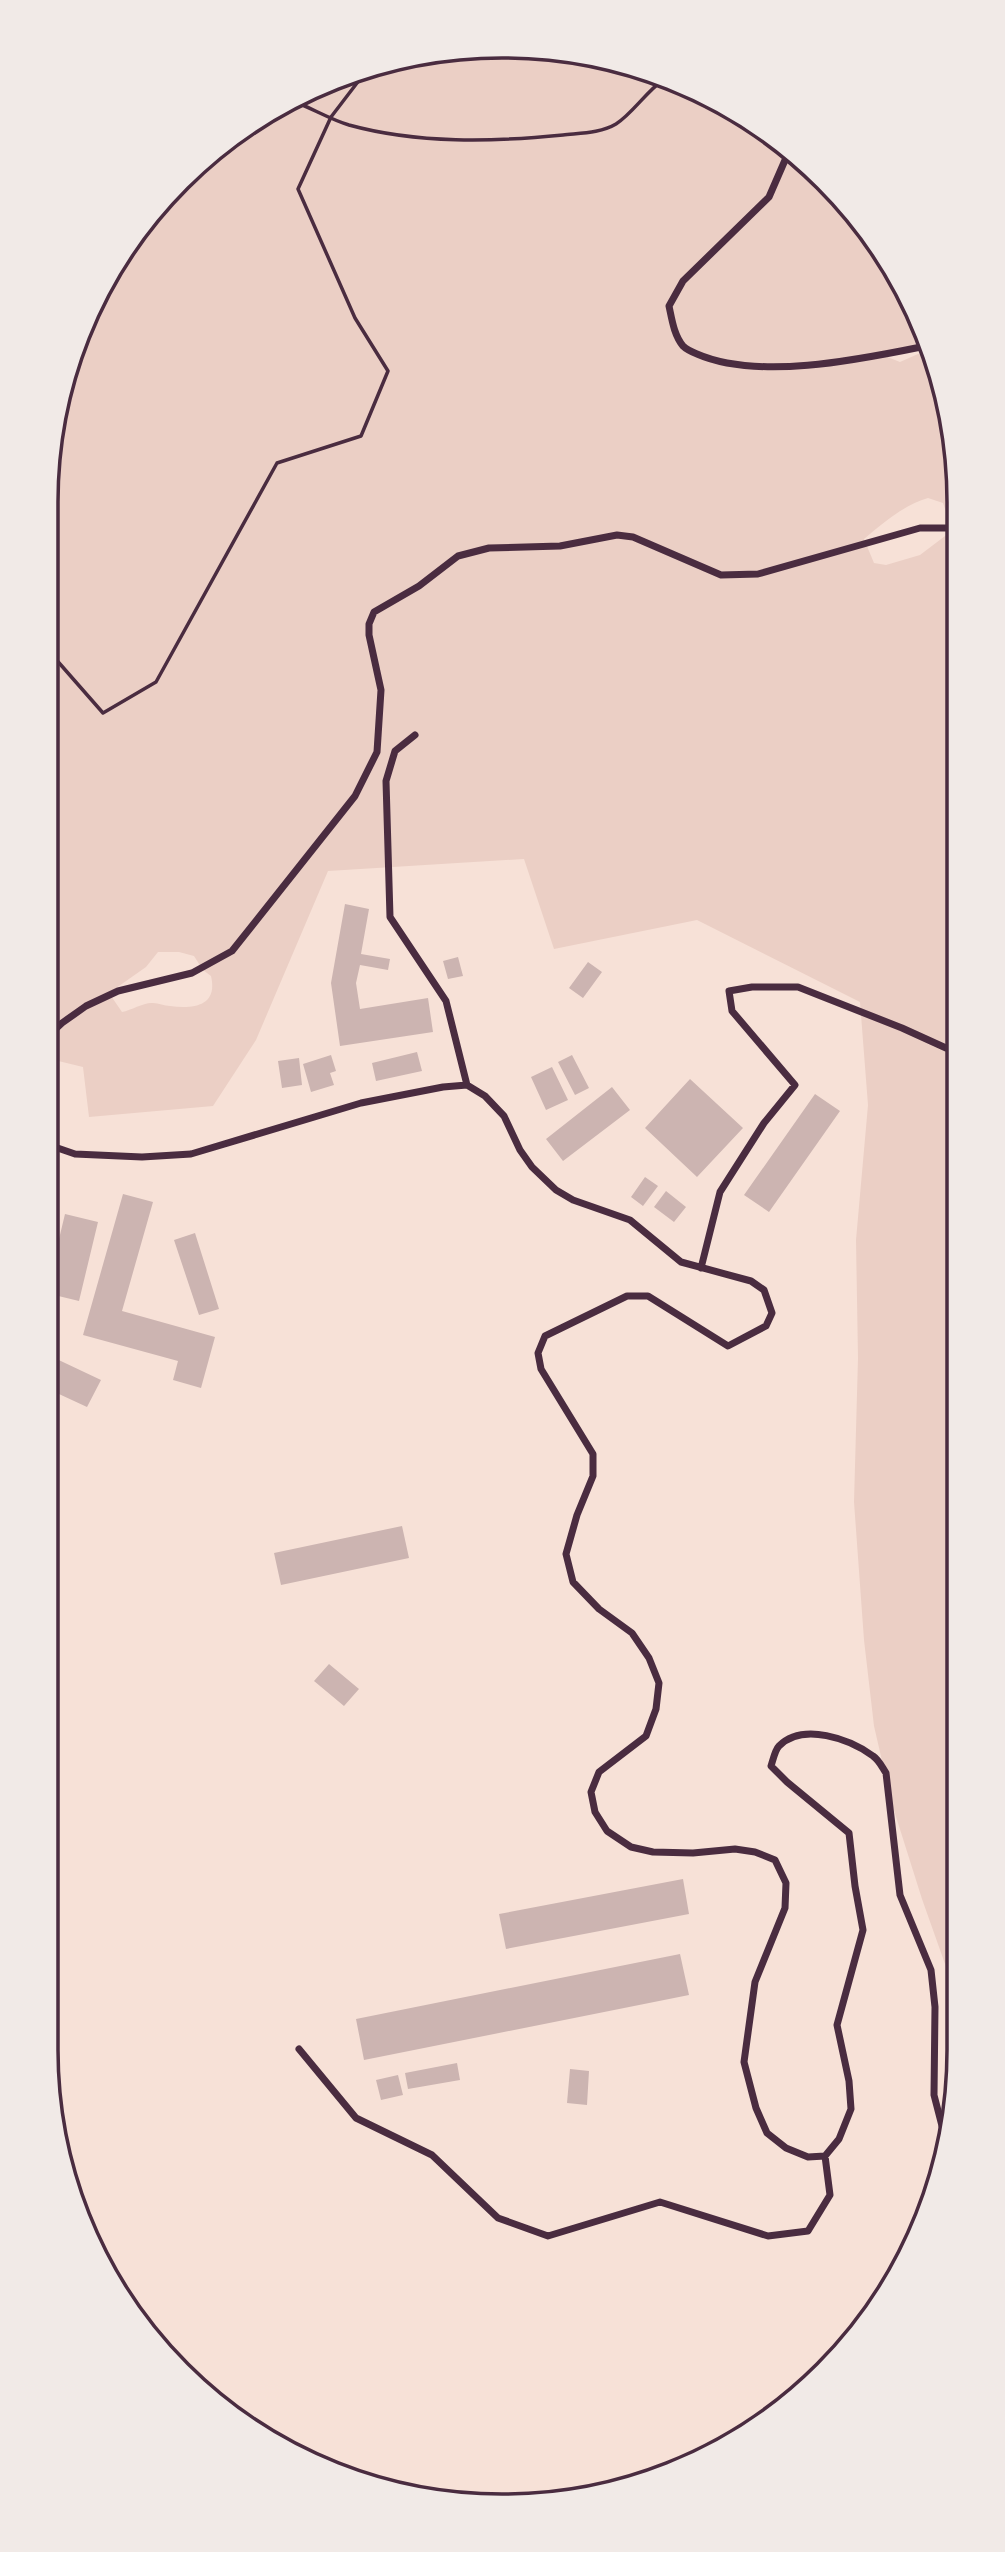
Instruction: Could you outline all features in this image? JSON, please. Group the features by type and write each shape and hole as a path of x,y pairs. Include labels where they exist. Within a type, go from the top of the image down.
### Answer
{"street":[{"path":"785,160 769,197 683,281 669,306 673,327 684,349 712,360 778,368 919,347"},
{"path":"58,1028 86,1006 118,991 192,974 232,951 355,796 377,752 381,690 369,635 369,624 374,612 419,586 457,556 489,548 560,546 617,535 633,537 722,575 758,574 920,528 947,528"},
{"path":"415,735 395,751 386,781 390,917 446,1002 467,1085"},
{"path":"701,1268 720,1192 764,1124 794,1085 732,1011 729,991 752,987 797,988 902,1028 946,1048"},
{"path":"58,1148 75,1154 142,1157 191,1154 361,1103 467,1085 485,1096 504,1116 520,1150 532,1167 556,1191 573,1200 630,1220 681,1262 751,1281 764,1290 772,1313 766,1326 728,1346 648,1296 627,1296 545,1336 538,1353 541,1369 593,1454 593,1476 577,1515 566,1554 573,1582 599,1609 632,1633 649,1658 659,1683 656,1710 646,1736 599,1772 591,1792 595,1812 607,1831 631,1847 666,1853 735,1849 755,1852 775,1860 786,1883 785,1908 755,1982 744,2063 756,2108 767,2133 786,2148 808,2157 825,2156"},
{"path":"299,2049 356,2119 432,2155 498,2218 548,2236 660,2202 768,2236 808,2231 830,2195 825,2156 839,2139 851,2109 849,2081 837,2025 863,1930 849,1833 771,1766 778,1747 795,1736 822,1735 849,1742 876,1757 886,1773 900,1895 931,1970 935,2007 934,2095 941,2122"}],"path":[{"path":"58,662 103,713 156,682 277,463 361,436 388,371 355,318 298,189 331,117 358,82"},
{"path":"303,105 348,124 409,137 444,140 545,137 590,132 615,124 656,85"}],"shaded area":[{"path":"503,58 589,66 645,81 673,92 725,117 750,133 796,168 837,209 888,280 918,345 885,356 900,362 922,354 939,416 943,444 947,514 943,503 928,498 902,510 864,539 874,563 886,565 920,555 947,535 947,1970 892,1804 874,1726 864,1640 854,1502 858,1358 856,1240 868,1105 860,1002 697,920 554,949 524,859 328,871 256,1040 213,1106 89,1117 83,1067 58,1061 59,473 66,416 81,360 104,306 133,255 168,209 188,188 209,168 255,133 280,117 332,92 360,81 416,66","holes":["158,952 179,952 194,956 203,970 211,976 211,994 207,999 195,1006 149,1003 122,1012 109,993 146,967"]}],"building":[{"path":"345,904 369,909 361,954 390,959 388,970 360,965 356,983 360,1009 428,998 433,1032 340,1046 331,983"},
{"path":"458,957 463,976 448,979 443,961"},
{"path":"588,962 602,972 583,998 569,988"},
{"path":"417,1052 422,1071 376,1081 372,1063"},
{"path":"331,1055 336,1071 330,1073 334,1085 311,1092 303,1064"},
{"path":"572,1055 589,1088 575,1095 558,1062"},
{"path":"299,1058 302,1085 282,1088 278,1061"},
{"path":"552,1067 568,1100 546,1110 531,1077"},
{"path":"690,1079 743,1128 697,1177 645,1128"},
{"path":"612,1087 630,1110 563,1161 546,1139"},
{"path":"815,1094 840,1111 769,1212 744,1195"},
{"path":"645,1177 658,1186 643,1206 631,1197"},
{"path":"666,1191 686,1207 674,1222 654,1207"},
{"path":"123,1194 153,1202 122,1311 215,1337 201,1388 173,1380 178,1361 83,1335"},
{"path":"65,1214 98,1222 79,1301 58,1296 58,1243"},
{"path":"195,1233 219,1309 199,1315 174,1240"},
{"path":"58,1360 101,1380 87,1407 58,1394"},
{"path":"402,1526 409,1558 281,1585 274,1553"},
{"path":"329,1664 359,1689 344,1706 314,1681"},
{"path":"683,1879 689,1914 506,1949 499,1914"},
{"path":"680,1954 689,1995 364,2060 356,2019"},
{"path":"457,2063 460,2080 408,2089 405,2073"},
{"path":"570,2069 589,2071 587,2105 567,2103"},
{"path":"398,2075 403,2095 381,2100 376,2080"}]}
